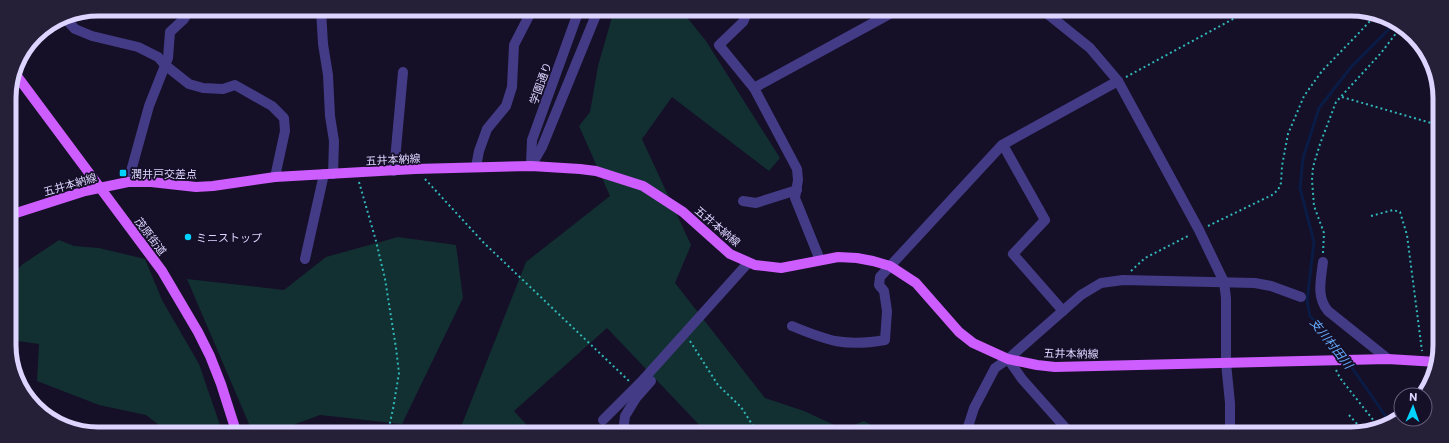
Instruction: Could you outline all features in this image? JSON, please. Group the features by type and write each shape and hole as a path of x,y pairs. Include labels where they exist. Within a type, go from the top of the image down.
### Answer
{"main road":[{"name":"茂原街道","path":"19,78 162,271 198,332 210,356 235,427"},
{"name":"五井本納線","path":"16,213 85,191 128,182 151,182 196,187 213,186 275,176 415,169 531,166 580,169 596,171 643,186 683,212 730,254 748,263 781,268 838,257 857,258 890,266 916,283 958,332 973,343 1008,359 1055,367 1388,359 1431,361"}],"street":[{"path":"128,182 148,106 168,58 170,32 186,16"},
{"path":"305,259 328,174 334,141 330,116 328,75 323,44 321,16"},
{"path":"476,167 479,151 488,129 506,106 512,87 514,45 529,16"},
{"name":"学園通り","path":"531,166 532,140 577,16"},
{"path":"531,166 542,147 596,16"},
{"path":"746,16 743,22 719,45 754,88 797,169 798,180 795,198 820,260"},
{"path":"754,88 886,16"},
{"path":"1050,16 1090,48 1118,81 1199,230 1224,282 1226,298 1226,363 1230,404 1230,427"},
{"path":"68,22 75,29 92,36 138,47 158,57 165,65 189,84 203,88 222,89 235,85 272,106 284,118 285,131 275,176"},
{"path":"394,171 403,72"},
{"path":"792,326 830,341 864,344 885,340 887,311 884,291 880,285 880,277 1003,145 1118,81"},
{"path":"1003,145 1045,220 1013,254 1063,311"},
{"path":"743,201 756,203 797,190"},
{"path":"1323,262 1320,295 1324,306 1328,311 1388,359"},
{"path":"603,420 636,387 748,263"},
{"path":"968,427 974,408 995,368 1008,359 1081,295 1101,283 1123,280 1255,283 1271,286 1301,297"},
{"path":"624,427 626,416 636,398 683,345 685,333"},
{"path":"1008,359 1022,379 1065,427"}],"path":[{"path":"1118,81 1239,16"},
{"path":"1123,280 1135,265 1145,258 1278,190 1281,184 1282,166 1288,134 1304,96 1322,71 1372,19"},
{"path":"1323,262 1324,232 1314,206 1312,180 1313,167 1336,102 1381,53 1398,31"},
{"path":"1342,96 1433,123"},
{"path":"415,169 484,243 636,387"},
{"path":"356,173 376,241 385,279 396,348 398,373 394,409 389,427"},
{"path":"1371,216 1393,210 1400,212 1407,235 1423,360"},
{"path":"685,333 718,385 742,407 754,427"},
{"path":"1336,360 1336,371 1340,378 1376,423"},
{"path":"1349,415 1358,427"}],"green space":[{"path":"612,16 686,16 706,41 780,158 769,171 672,97 642,139 691,245 675,283 765,398 804,411 839,427 701,427 607,328 514,411 528,427 461,427 526,262 610,196 579,126 590,112 598,66"},
{"path":"398,237 456,245 463,298 402,424 320,415 288,427 250,427 187,279 284,290 326,257"},
{"path":"59,240 74,246 99,248 145,259 162,300 199,364 221,427 162,427 146,415 99,405 37,381 39,344 16,341 16,270 23,264"},
{"path":"864,421 875,427 848,427"}],"waterway":[{"name":"支川村田川","path":"1345,358 1330,336 1310,316 1307,301 1314,242 1300,188 1303,158 1319,108 1352,66 1391,27"},
{"name":"支川村田川","path":"1348,362 1387,418"}],"place":[{"name":"潤井戸交差点","path":"123,173"},
{"name":"ミニストップ","path":"188,237"}]}
